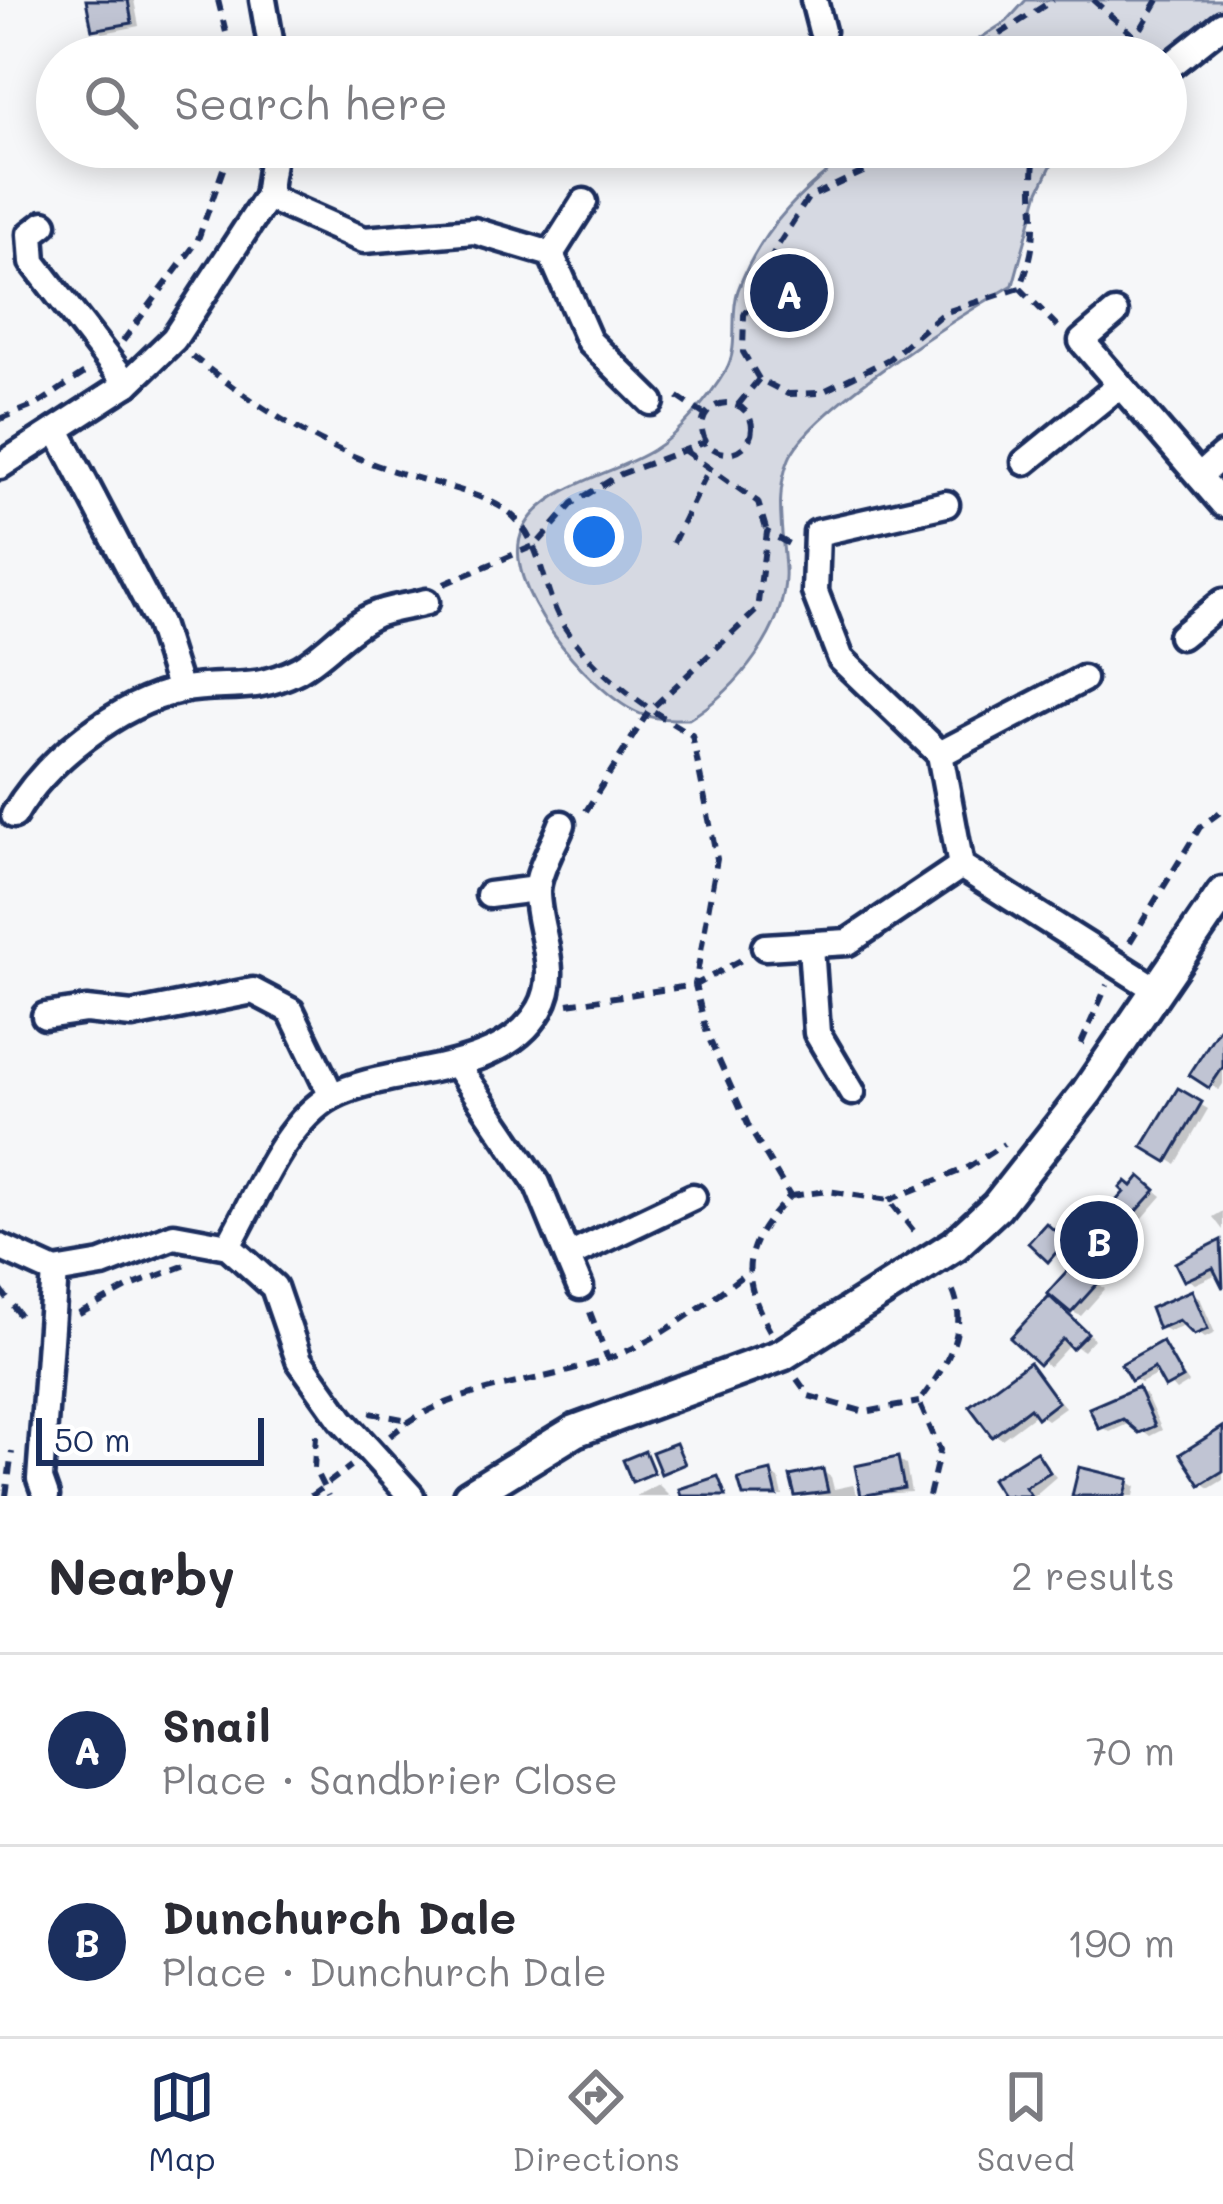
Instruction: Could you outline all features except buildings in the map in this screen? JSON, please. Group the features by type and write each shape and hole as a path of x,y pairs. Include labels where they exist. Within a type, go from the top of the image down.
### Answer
{"street":[{"path":"263,0 269,36"},
{"path":"814,0 822,31"},
{"path":"1187,53 1223,24"},
{"path":"0,466 127,384 174,340 267,196 271,168"},
{"path":"267,196 364,240 474,231 551,254 589,341 651,403"},
{"path":"551,254 584,202"},
{"path":"44,224 31,234 33,262 127,384"},
{"path":"1115,313 1082,341 1223,504"},
{"path":"1024,463 1120,385"},
{"path":"58,432 158,624 180,690"},
{"path":"1199,475 1223,454"},
{"path":"946,504 817,533 815,592 841,659 940,754 961,866 1157,990"},
{"path":"14,815 62,753 180,690 246,689 264,683 299,670 369,616 426,602"},
{"path":"1181,636 1223,602"},
{"path":"940,754 1084,679"},
{"path":"228,1246 296,1130 332,1096 456,1064 511,1039 541,1008 550,959 536,889 562,824"},
{"path":"765,947 848,942 961,866"},
{"path":"489,895 536,889"},
{"path":"469,1496 575,1431 782,1355 935,1258 997,1206 1087,1092 1223,893"},
{"path":"811,946 818,1033 852,1092"},
{"path":"45,1016 86,1010 132,1015 253,991 291,1011 332,1096"},
{"path":"456,1064 537,1183 580,1287"},
{"path":"569,1256 693,1197"},
{"path":"0,1247 55,1272 102,1264 174,1236 228,1246 274,1287 299,1360 411,1496"},
{"path":"46,1496 40,1479 55,1272"}],"path":[{"path":"218,0 227,36"},
{"path":"997,36 1053,0"},
{"path":"1093,0 1134,36"},
{"path":"1137,36 1158,0"},
{"path":"0,419 38,404 106,359 146,317 197,242 224,168"},
{"path":"871,168 808,198 777,247 744,315 743,352 759,379 788,394 820,393 889,359 943,313 1020,288 1036,249 1032,168"},
{"path":"1020,288 1072,340 1082,341"},
{"path":"174,340 293,429 376,466 504,509 536,545 565,628 597,666 649,711 692,735 717,859 695,985 707,1034 750,1130 790,1196 757,1231 749,1271 752,1298 809,1396 866,1412 919,1402"},
{"path":"737,405 759,379"},
{"path":"720,404 737,405 752,427 744,447 726,454 706,442 701,428 707,411 720,404"},
{"path":"426,602 426,586 452,583 536,545 573,502 621,474 706,442"},
{"path":"562,824 582,818 649,711 757,610 767,532 758,502 685,451"},
{"path":"673,543 710,467"},
{"path":"767,532 816,558"},
{"path":"1072,1065 1116,965 1200,827 1223,810"},
{"path":"541,1008 695,985 765,947"},
{"path":"889,1200 969,1167 1012,1139"},
{"path":"22,1312 88,1314 131,1286 186,1265 206,1272"},
{"path":"311,1496 409,1420 447,1400 608,1359 674,1327 749,1271"},
{"path":"580,1287 608,1359"},
{"path":"310,1424 320,1440 314,1468 328,1496"}],"shaded area":[{"path":"1026,0 1223,0 1223,12 1187,39 984,36 1007,21"},
{"path":"833,168 1050,168 1013,285 855,390 802,439 789,459 781,500 784,591 769,635 756,655 725,692 689,719 642,715 595,682 552,633 523,578 518,552 523,530 547,502 653,450 693,414 730,360 734,310 748,267 773,226"}],"place":[{"name":"Snail","path":"789,293"},
{"name":"Dunchurch Dale","path":"1099,1240"}]}
